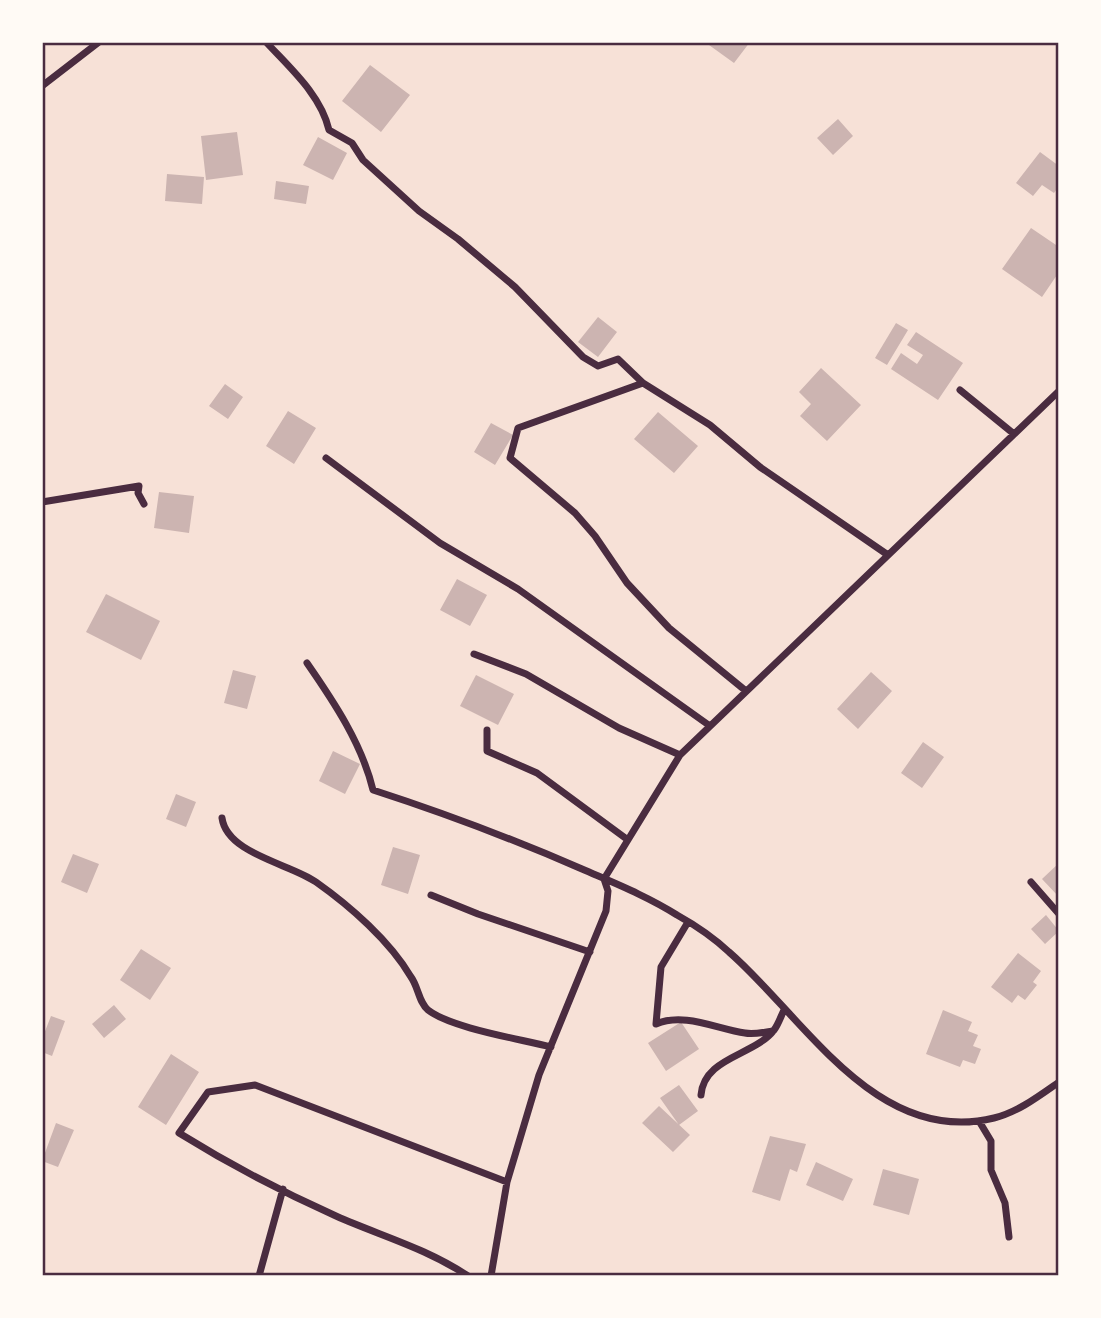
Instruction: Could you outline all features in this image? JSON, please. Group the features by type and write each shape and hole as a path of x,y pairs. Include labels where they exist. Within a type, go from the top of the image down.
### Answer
{"street":[{"path":"42,86 99,42"},
{"path":"266,42 304,83 326,115 329,130 352,143 363,160 419,211 458,239 515,287 583,357 598,366 618,359 643,383 710,425 760,467 888,555"},
{"path":"643,383 518,428 510,458 575,513 595,536 627,583 668,628 746,691"},
{"path":"960,390 1014,434"},
{"path":"604,879 680,755 1059,391"},
{"path":"326,458 440,542 518,589 710,726"},
{"path":"42,502 139,486 138,494 144,504"},
{"path":"474,653 526,674 619,728 680,755"},
{"path":"307,663 332,698 368,768 373,790 506,836 604,879 688,922 730,952 824,1051 865,1085 906,1112 944,1121 979,1121 1015,1111 1059,1082"},
{"path":"487,730 487,751 537,773 628,840"},
{"path":"222,818 223,829 236,841 315,881 369,929 412,977 425,1008 444,1019 551,1047"},
{"path":"491,1276 507,1182 539,1075 607,911 608,891 604,879"},
{"path":"1031,882 1059,914"},
{"path":"432,895 499,922 590,952"},
{"path":"688,922 661,967 656,1024 667,1020 685,1021 747,1034 773,1031"},
{"path":"701,1095 702,1083 714,1068 773,1031 784,1010"},
{"path":"468,1276 439,1256 337,1217 238,1168 179,1133 208,1092 255,1085 507,1182"},
{"path":"979,1121 991,1141 991,1170 1005,1203 1009,1237"},
{"path":"259,1276 284,1189"}],"building":[{"path":"711,42 750,42 734,63 709,45"},
{"path":"370,65 410,95 381,132 342,101"},
{"path":"838,119 853,136 833,155 817,138"},
{"path":"237,132 243,175 206,180 201,136"},
{"path":"318,137 347,153 333,180 303,165"},
{"path":"1040,152 1059,166 1059,186 1054,193 1042,185 1033,196 1016,183"},
{"path":"167,174 204,177 202,204 165,201"},
{"path":"276,181 309,186 306,204 274,199"},
{"path":"1031,228 1059,247 1059,272 1042,297 1002,269"},
{"path":"598,317 617,332 598,357 578,342"},
{"path":"896,323 908,330 887,365 875,358"},
{"path":"916,332 963,363 938,400 891,369 901,353 917,364 923,355 907,345"},
{"path":"821,368 861,405 827,441 800,416 811,404 799,392"},
{"path":"225,384 243,397 228,419 209,406"},
{"path":"288,411 316,428 294,464 266,446"},
{"path":"658,412 698,446 674,473 634,439"},
{"path":"491,423 513,435 495,465 474,452"},
{"path":"159,492 194,496 189,533 154,528"},
{"path":"457,579 487,595 470,626 440,610"},
{"path":"106,594 160,621 141,660 86,632"},
{"path":"233,670 256,676 247,709 224,703"},
{"path":"871,672 892,691 858,729 837,709"},
{"path":"476,675 514,694 498,725 460,706"},
{"path":"923,742 944,757 922,788 901,773"},
{"path":"333,751 360,764 345,794 319,781"},
{"path":"176,794 196,802 186,827 166,819"},
{"path":"393,847 420,855 408,894 381,885"},
{"path":"73,854 99,864 87,893 61,882"},
{"path":"1059,863 1059,897 1042,879"},
{"path":"1046,915 1059,931 1045,944 1031,929"},
{"path":"141,949 171,968 150,1000 120,980"},
{"path":"1018,953 1041,971 1033,982 1037,985 1025,1000 1018,995 1012,1003 991,987"},
{"path":"114,1005 126,1019 104,1038 92,1024"},
{"path":"943,1010 972,1022 968,1031 978,1035 973,1046 981,1049 975,1064 963,1060 960,1067 926,1054"},
{"path":"51,1016 65,1021 52,1056 42,1052 42,1039"},
{"path":"681,1022 699,1049 666,1071 648,1043"},
{"path":"171,1054 199,1072 166,1125 138,1107"},
{"path":"679,1085 698,1111 679,1125 660,1098"},
{"path":"659,1106 690,1135 673,1152 642,1123"},
{"path":"56,1123 74,1130 58,1167 42,1161"},
{"path":"770,1136 806,1144 797,1172 790,1169 780,1201 752,1192"},
{"path":"816,1162 853,1179 843,1201 806,1185"},
{"path":"883,1169 919,1179 909,1215 873,1205"}]}
